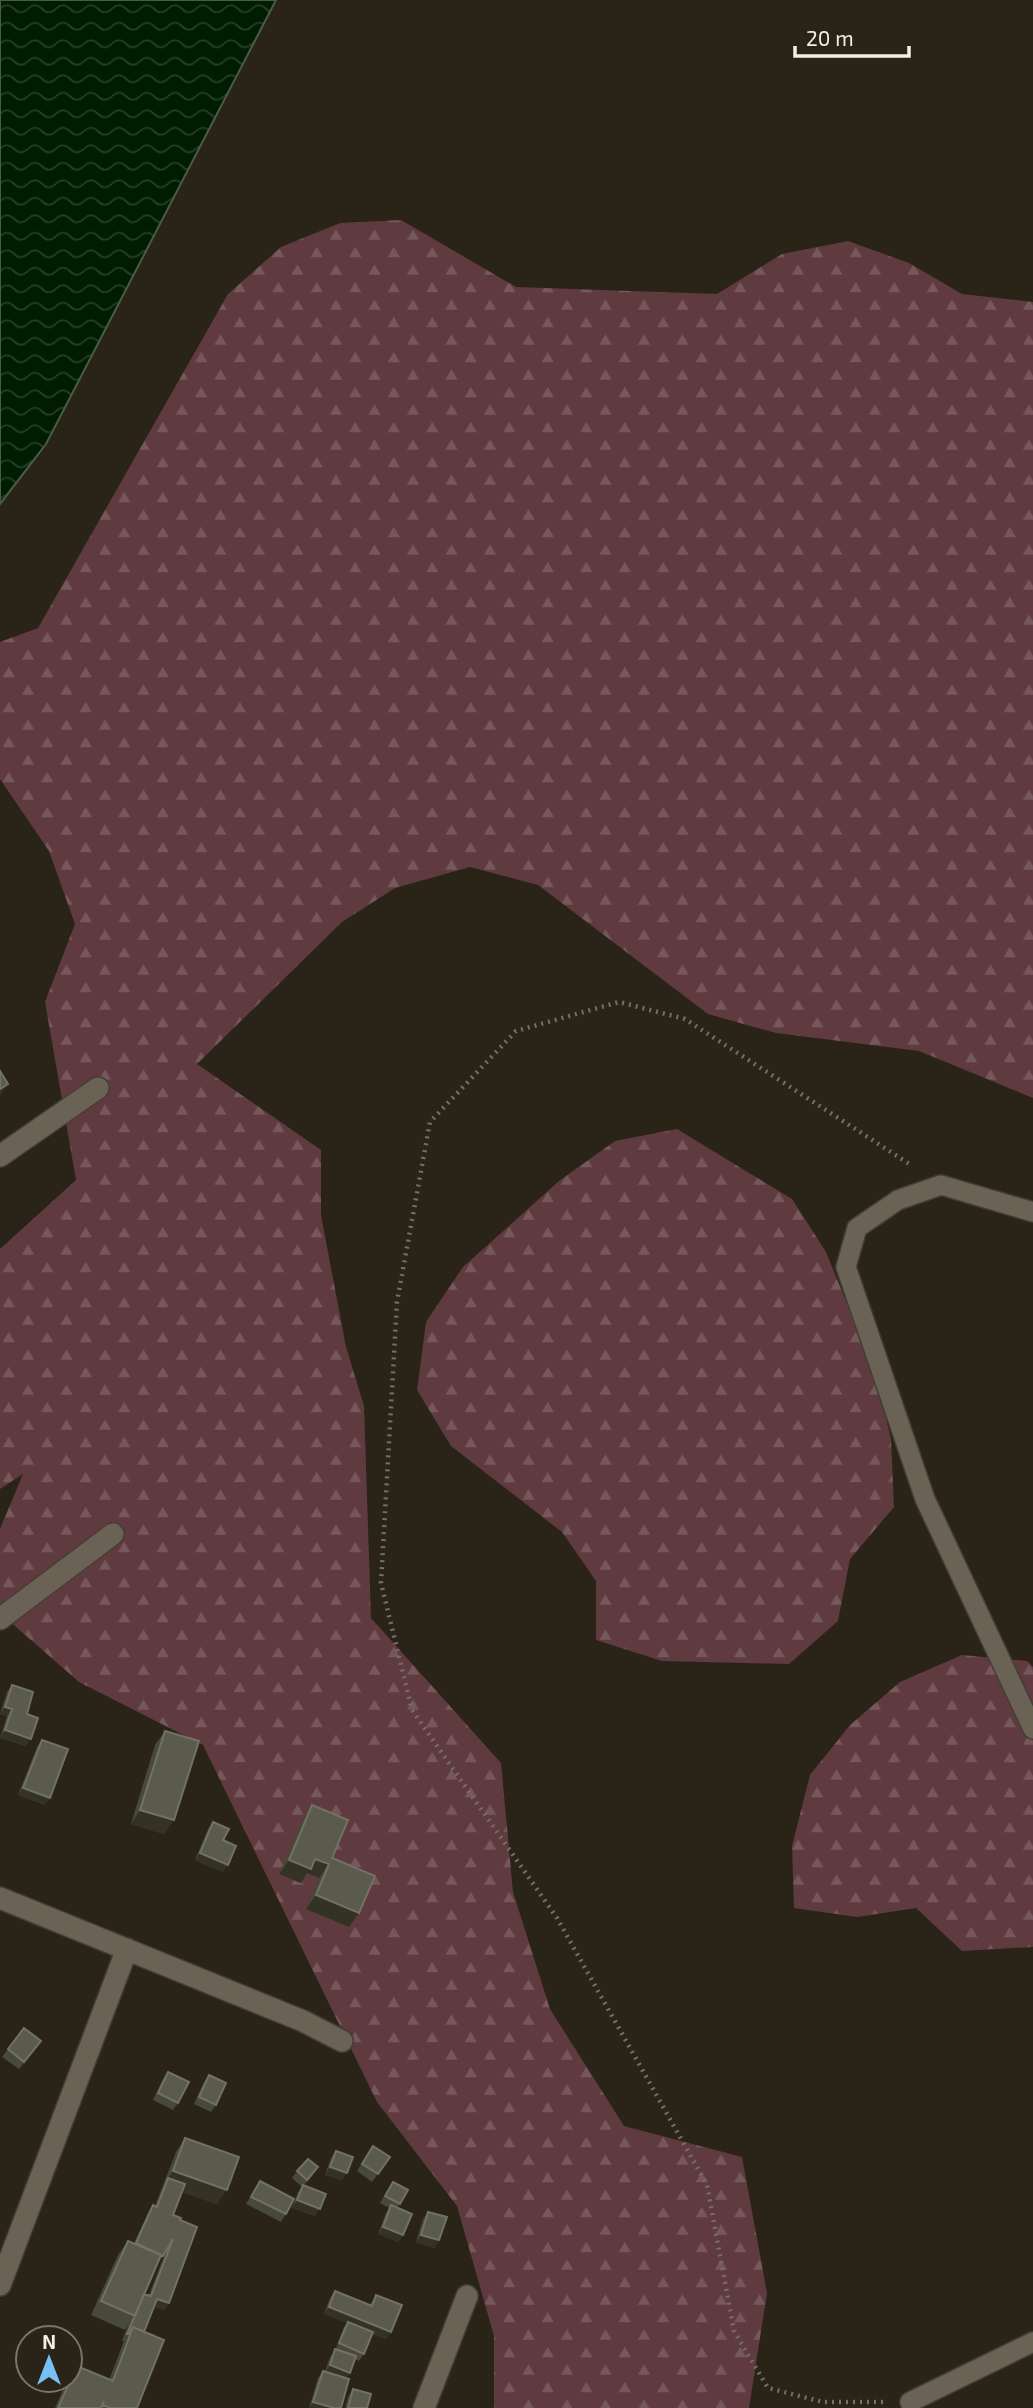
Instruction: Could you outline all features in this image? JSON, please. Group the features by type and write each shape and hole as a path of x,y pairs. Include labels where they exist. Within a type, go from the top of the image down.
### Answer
{"street":[{"path":"0,1156 98,1088"},
{"path":"0,1619 113,1534"},
{"path":"0,1898 303,2021 342,2041"},
{"path":"0,2285 127,1949"},
{"path":"424,2408 467,2296"}],"lane":[{"path":"1033,1212 941,1185 898,1200 857,1227 846,1268 925,1499 1033,1729"},
{"path":"911,2402 1033,2342"}],"path":[{"path":"911,2402 823,2402 768,2388 734,2331 707,2185 557,1918 412,1710 381,1583 397,1302 430,1122 516,1031 619,1002 685,1019 941,1185"}],"green space":[{"path":"401,220 516,287 717,294 782,254 848,241 909,263 962,294 1033,302 1033,1098 919,1051 776,1033 708,1014 538,885 470,867 395,888 342,922 197,1064 321,1150 321,1215 346,1347 364,1406 371,1618 501,1763 513,1892 550,2009 624,2126 742,2157 767,2293 749,2408 494,2408 494,2336 457,2206 377,2102 203,1745 79,1682 0,1613 0,1529 23,1474 0,1489 0,1249 76,1180 45,1002 75,924 49,851 0,779 0,642 38,628 228,294 281,247 340,223"},
{"path":"677,1129 792,1199 826,1252 875,1372 891,1439 894,1507 850,1559 838,1621 789,1664 662,1661 596,1640 596,1581 562,1532 451,1446 417,1390 426,1322 463,1267 559,1181 615,1141"},
{"path":"962,1655 1027,1661 1033,1667 1033,1947 962,1951 916,1908 857,1917 794,1908 792,1846 810,1775 850,1725 900,1682"}],"water":[{"path":"0,0 276,0 46,444 0,504"}],"building":[{"path":"0,1071 8,1084 0,1089"},
{"path":"12,1685 33,1692 27,1714 38,1718 31,1739 5,1730 12,1709 5,1707"},
{"path":"165,1731 199,1741 174,1820 140,1810"},
{"path":"42,1740 68,1749 50,1798 23,1788"},
{"path":"312,1805 348,1820 332,1858 375,1876 359,1913 316,1895 329,1864 315,1859 311,1869 289,1860"},
{"path":"213,1822 229,1829 223,1840 236,1846 228,1865 200,1853"},
{"path":"24,2028 41,2041 24,2062 8,2049"},
{"path":"168,2072 189,2082 178,2103 158,2093"},
{"path":"209,2075 226,2083 216,2105 199,2097"},
{"path":"185,2138 239,2157 227,2190 173,2171"},
{"path":"373,2146 390,2157 378,2174 362,2164"},
{"path":"336,2151 353,2157 347,2173 330,2167"},
{"path":"308,2159 318,2167 307,2180 297,2171"},
{"path":"168,2178 185,2184 173,2215 197,2227 169,2303 157,2299 144,2332 133,2327 127,2334 144,2294 151,2296 173,2239 163,2256 136,2243 153,2205 157,2207"},
{"path":"260,2181 294,2199 286,2214 251,2197"},
{"path":"393,2182 408,2190 400,2204 385,2196"},
{"path":"303,2185 326,2194 320,2209 297,2200"},
{"path":"391,2205 412,2214 403,2235 383,2227"},
{"path":"428,2212 447,2217 439,2240 421,2235"},
{"path":"128,2241 161,2255 135,2316 101,2301"},
{"path":"335,2291 372,2306 376,2295 402,2305 391,2332 329,2307"},
{"path":"348,2322 373,2332 364,2354 339,2343"},
{"path":"133,2327 164,2340 137,2408 110,2408 103,2405 104,2401 101,2408 58,2408 64,2394 84,2394 84,2369 113,2381"},
{"path":"335,2349 356,2356 350,2373 330,2365"},
{"path":"323,2371 349,2379 341,2408 313,2402"},
{"path":"353,2389 371,2394 367,2408 348,2408"}]}
